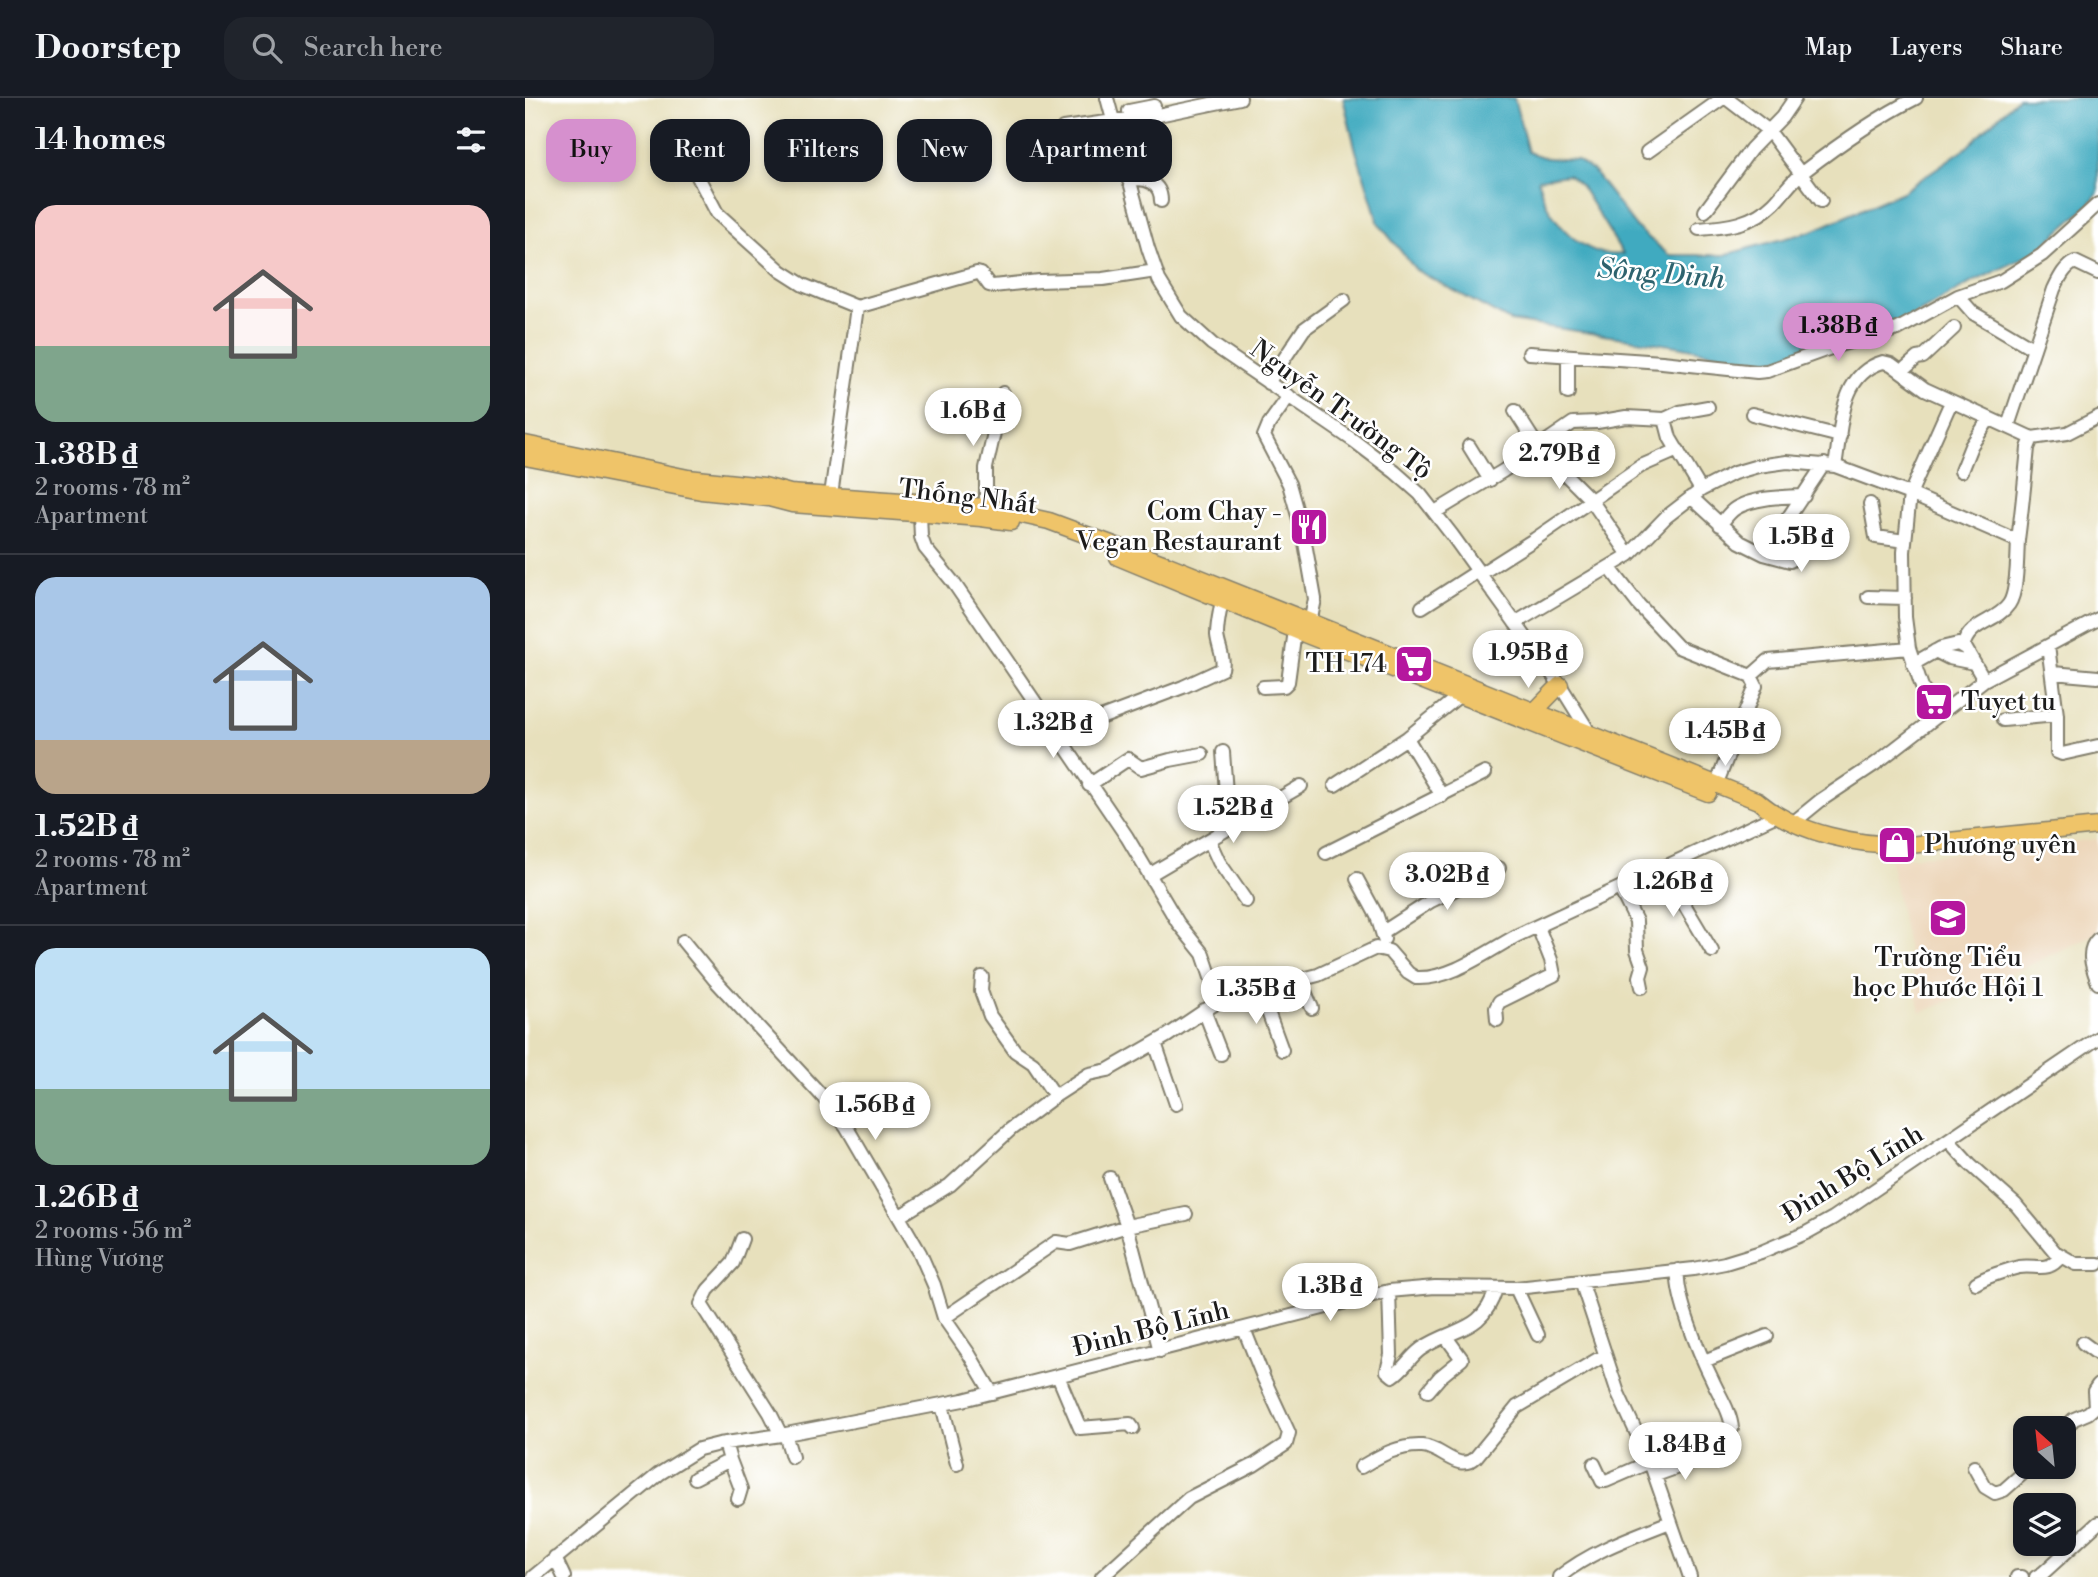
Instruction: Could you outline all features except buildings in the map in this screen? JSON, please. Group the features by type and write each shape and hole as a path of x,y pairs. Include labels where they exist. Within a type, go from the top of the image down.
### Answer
{"main road":[{"name":"Thống Nhất","path":"525,444 546,454 701,491 769,498 792,504 847,502 986,507 1066,526 1168,565 1303,626 1585,738 1754,811 1773,813"},
{"name":"Thống Nhất","path":"525,457 546,454 688,478 764,486 790,493 831,495 847,502 920,514 993,519 1039,529 1119,557 1222,600 1303,626"},
{"name":"Thống Nhất","path":"1333,638 1460,695 1530,716"},
{"path":"1530,716 1560,685"},
{"name":"Thống Nhất","path":"1585,738 1758,801 1773,813"},
{"path":"1773,813 1832,836 1898,845 2098,825"}],"street":[{"name":"Nguyễn Trường Tộ","path":"1107,98 1112,118"},
{"path":"1112,118 1158,115 1240,98"},
{"path":"1647,152 1725,98 1769,131 1821,201"},
{"path":"1705,211 1751,149 1795,98"},
{"path":"1699,229 1733,226 1772,206 1801,172 1894,109 1916,98"},
{"path":"1107,119 1154,106"},
{"path":"701,182 717,213 781,271 803,285 857,307 978,273 993,286 1039,281 1092,280 1156,271"},
{"name":"Nguyễn Trường Tộ","path":"1129,182 1156,271 1169,299 1194,330 1395,472 1420,494 1560,685 1585,738"},
{"path":"1150,182 1159,190 1161,201"},
{"path":"1529,353 1757,373 1898,329 1958,296 1989,287 2020,270 2071,230 2098,204"},
{"path":"2008,426 2054,289 2064,271 2075,262 2098,273"},
{"path":"1958,296 1973,313 2034,349"},
{"path":"1268,383 1304,329 1344,300"},
{"path":"831,495 857,307"},
{"path":"1902,371 1954,328"},
{"path":"1568,356 1568,393"},
{"path":"1764,554 1829,465 1840,436 1843,407 1857,379 1868,369 1883,362 1902,371 1925,389 2032,438 2067,433 2098,417"},
{"path":"986,507 986,468 1003,393"},
{"path":"1263,687 1284,685 1288,682 1303,626 1315,599 1304,537 1289,484 1264,436 1269,424 1289,396"},
{"path":"1940,713 1923,690 1909,648 1905,598 1905,541 1910,494 1951,402"},
{"path":"1435,512 1490,480 1564,428 1577,422 1626,417 1665,419 1680,412 1708,407"},
{"path":"1515,411 1538,447 1591,500 1629,555"},
{"path":"1752,414 1840,436"},
{"path":"1665,419 1668,433 1696,494 1720,525 1747,546 1790,561 1810,527"},
{"path":"1961,471 1971,446 1989,419"},
{"path":"1963,647 1967,635 1974,627 1998,614 2010,603 2028,448 2032,438"},
{"path":"1469,446 1490,480"},
{"path":"1422,607 1529,543 1650,460 1678,450"},
{"path":"1515,623 1629,555 1665,517 1696,494 1734,473 1758,466 1787,463 1829,465 1910,494 2018,541"},
{"path":"1720,525 1731,512 1743,505 1773,498 1804,496"},
{"path":"1870,504 1876,537 1905,541"},
{"path":"920,514 921,537 925,548 953,582 1127,837 1178,923 1206,959 1219,1001"},
{"path":"1609,567 1638,604 1678,647 1751,676 1756,686 1716,785"},
{"path":"1868,597 1905,598"},
{"path":"1059,738 1098,719 1184,687 1221,669 1223,664 1217,626 1222,600"},
{"path":"1794,822 1984,680 2098,620"},
{"path":"1913,664 1952,643 1963,647 1984,680"},
{"path":"2048,646 2053,673 2059,753 2098,746"},
{"path":"1751,676 1768,662 1909,648"},
{"path":"1935,651 1949,658 1974,663"},
{"path":"2053,673 2098,677"},
{"path":"1335,785 1407,738 1460,695"},
{"path":"2003,720 2057,715"},
{"path":"1407,738 1442,796"},
{"path":"1223,751 1226,793 1242,821"},
{"path":"1089,785 1128,759 1141,768 1202,754"},
{"path":"1326,853 1485,773"},
{"path":"1149,875 1301,786"},
{"path":"900,1216 950,1185 1011,1129 1055,1096 1089,1074 1108,1070 1155,1043 1219,1001 1329,971 1372,949 1386,949 1410,975 1423,978 1474,960 1518,935 1663,869 1773,813"},
{"path":"1209,840 1219,862 1246,901"},
{"path":"1383,932 1431,901 1499,868"},
{"path":"1663,869 1711,951"},
{"path":"1357,879 1383,932 1386,949"},
{"path":"1620,889 1636,921 1637,950 1643,967 1641,987"},
{"path":"1497,1020 1496,1008 1499,1002 1553,975 1551,960 1538,927"},
{"path":"2098,939 2091,952 2098,983"},
{"path":"683,941 846,1126 900,1216 929,1273 944,1318 992,1393"},
{"path":"982,977 981,991 990,1016 1015,1051 1033,1063 1055,1096"},
{"path":"1300,980 1312,1008"},
{"path":"1260,990 1282,1050"},
{"path":"1203,1010 1221,1054"},
{"name":"Đinh Bộ Lĩnh","path":"533,1577 651,1480 699,1449 942,1405 1389,1290 1423,1287 1515,1289 1678,1270 1743,1258 1798,1237 1833,1218 2098,1038"},
{"path":"1155,1043 1176,1104"},
{"path":"1949,1141 1970,1164 2016,1205 2047,1244 2061,1256 2076,1264 2098,1264"},
{"path":"1110,1178 1160,1351"},
{"path":"944,1318 1056,1242 1080,1242 1126,1226 1186,1214"},
{"path":"741,1240 730,1267 708,1290 701,1304 766,1406 792,1457"},
{"path":"1976,1283 2019,1267 2033,1269 2052,1265 2061,1256"},
{"path":"1645,1449 1730,1432 1732,1426 1679,1294 1678,1270"},
{"path":"1581,1281 1618,1393 1656,1475 1688,1573"},
{"path":"1389,1290 1389,1374 1396,1375 1421,1349 1468,1326 1485,1314 1496,1289"},
{"path":"1515,1289 1538,1335"},
{"path":"1102,1577 1189,1498 1286,1444 1289,1433 1244,1329"},
{"path":"1704,1361 1767,1336"},
{"path":"1428,1391 1462,1359 1446,1337"},
{"path":"2083,1343 2098,1354"},
{"path":"1361,1467 1393,1450 1422,1446 1435,1448 1460,1464 1468,1463 1517,1407 1605,1354"},
{"path":"1058,1376 1080,1428 1128,1424 1133,1428"},
{"path":"2076,1418 2095,1407 2094,1391 2098,1385"},
{"path":"942,1405 957,1464"},
{"path":"725,1443 741,1489 738,1499"},
{"path":"1656,1475 1703,1458"},
{"path":"695,1478 730,1460"},
{"path":"1594,1464 1602,1481 1606,1481 1650,1462"},
{"path":"1974,1467 1985,1487 1995,1493 2004,1490 2016,1479"},
{"path":"1559,1577 1586,1559 1620,1542 1670,1522"},
{"path":"2036,1577 2098,1523"},
{"path":"555,1558 564,1577"}],"shaded area":[{"path":"2098,839 2098,932 2005,977 1920,1013 1890,858 1981,852"}],"water":[{"name":"Sông Dinh","path":"1343,98 1514,98 1528,152 1546,158 1576,160 1593,171 1636,227 1669,255 1724,255 1812,231 1902,192 1967,147 2018,98 2098,98 2098,192 2089,205 2036,252 1971,283 1896,326 1753,366 1733,357 1683,347 1510,321 1416,270 1379,224","holes":["1568,175 1581,186 1623,254 1593,250 1567,233 1548,207 1538,179"]}],"place":[{"name":"Com Chay - Vegan Restaurant","path":"1309,527"},
{"name":"TH 174","path":"1414,664"},
{"name":"Tuyet tu","path":"1934,702"},
{"name":"Phương uyên","path":"1897,845"},
{"name":"Trường Tiểu học Phước Hội 1","path":"1948,918"}]}
